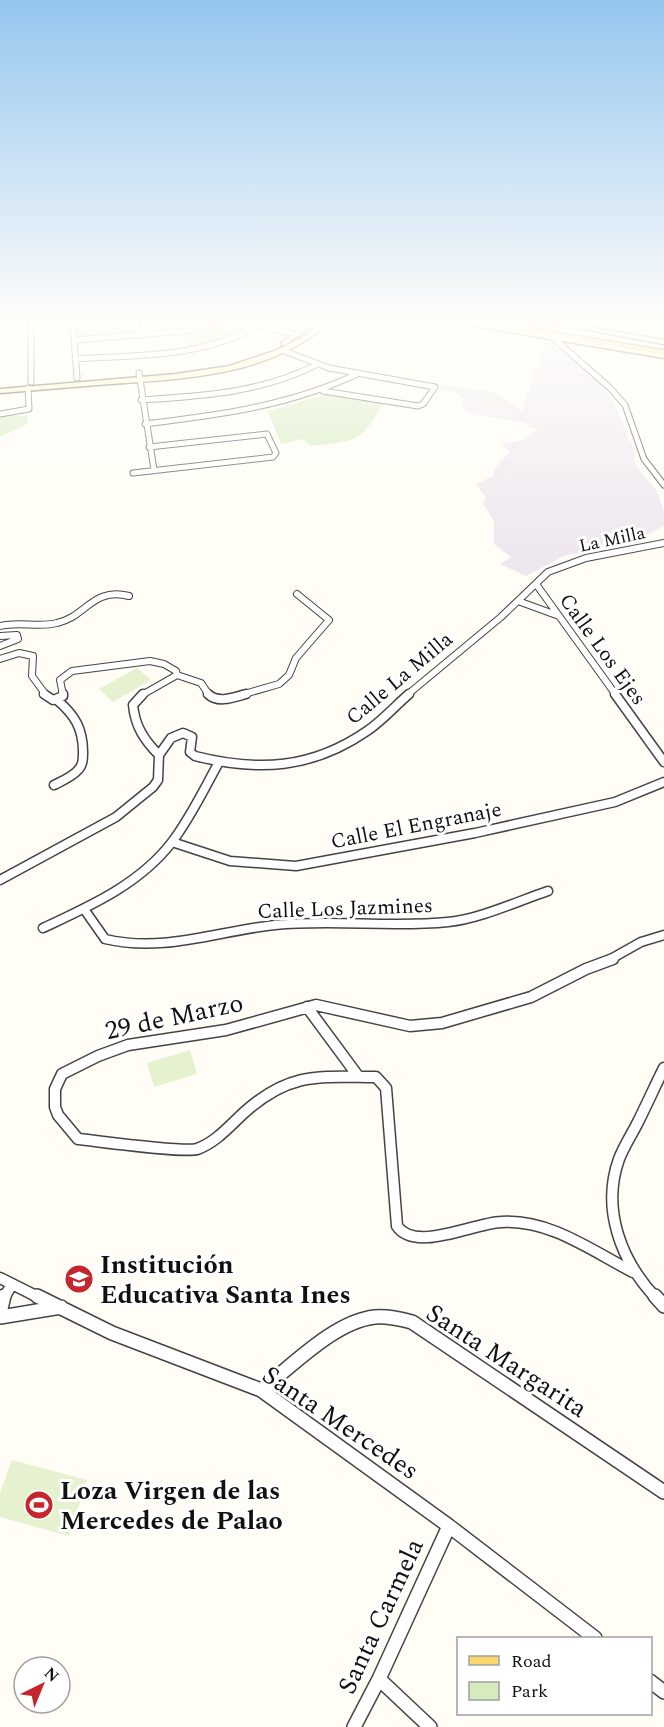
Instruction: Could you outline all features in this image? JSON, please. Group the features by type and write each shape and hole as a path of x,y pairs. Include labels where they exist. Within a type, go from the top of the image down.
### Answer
{"street":[{"path":"0,414 29,409 29,404"},
{"path":"142,404 154,470"},
{"path":"145,424 250,411 277,404"},
{"path":"625,404 644,459 664,485"},
{"path":"133,472 227,464 276,455 272,441 267,434 149,447"},
{"name":"La Milla","path":"536,584 548,572 586,558 664,543"},
{"name":"Calle La Milla","path":"159,754 171,738 183,733 192,737 189,752 195,756 241,766 267,766 320,757 335,751 369,730 536,584"},
{"name":"Calle Los Ejes","path":"536,584 664,762"},
{"path":"0,626 20,621 56,624 108,594 120,592 129,596"},
{"path":"0,880 116,817 153,787 158,780 159,754 141,737 134,719 133,705 145,692 177,675 200,681 206,686 210,695 220,699 279,684 289,675 296,658 329,620 297,594"},
{"path":"518,601 559,617"},
{"path":"0,636 11,634 17,635 18,639 0,646"},
{"path":"0,659 19,653 33,656 32,676 48,699 57,700 70,710 80,724 83,735 83,762 77,771 54,785"},
{"path":"57,700 64,693 60,684 61,677 72,671 150,661 171,667 177,675"},
{"path":"43,928 121,889 152,863 172,842 219,762"},
{"name":"Calle El Engranaje","path":"172,842 230,861 296,866 475,833 615,802 664,782"},
{"path":"0,885 12,874"},
{"name":"Calle Los Jazmines","path":"84,909 105,939 144,945 177,942 278,925 450,922 548,891"},
{"name":"29 de Marzo","path":"633,1272 603,1258 565,1235 525,1223 501,1222 424,1238 410,1238 401,1232 397,1226 386,1089 382,1081 376,1077 312,1077 281,1085 249,1108 212,1142 194,1150 78,1139 63,1124 55,1107 55,1089 58,1079 73,1067 129,1045 225,1030 316,1005 410,1026 442,1023 475,1015 513,1004 586,969 618,957 641,942 664,935"},
{"path":"307,1007 358,1076"},
{"path":"664,1068 625,1147 614,1178 611,1199 618,1239 633,1272 644,1287 664,1306"},
{"name":"Santa Mercedes","path":"0,1278 112,1333 261,1390 449,1526 594,1637"},
{"path":"12,1284 4,1296 0,1315 62,1307"},
{"name":"Santa Margarita","path":"261,1390 339,1331 364,1319 386,1316 412,1322 664,1492"},
{"name":"Santa Carmela","path":"354,1727 379,1679 449,1526"},
{"path":"379,1679 430,1727"},
{"path":"652,1683 664,1692"}],"shaded area":[{"path":"463,404 511,404 522,411 524,404 613,404 623,422 628,440 632,442 636,466 656,490 664,511 664,526 640,538 564,556 526,576 500,564 511,557 494,544 494,521 483,504 486,498 476,484 493,476 494,469 510,452 501,445 526,439 537,429 542,428 531,428 527,424 516,421 474,415 462,407"}],"green space":[{"path":"294,404 383,404 368,426 355,438 310,446 303,439 281,444 268,411"},
{"path":"28,415 27,424 0,437 0,417"},
{"path":"137,668 151,680 113,702 99,689"},
{"path":"190,1050 197,1074 154,1087 147,1063"},
{"name":"Loza Virgen de las Mercedes de Palao","path":"12,1460 87,1480 69,1536 0,1517 0,1493"}],"place":[{"name":"Institución Educativa Santa Ines","path":"79,1279"},
{"name":"Loza Virgen de las Mercedes de Palao","path":"39,1505"}]}
